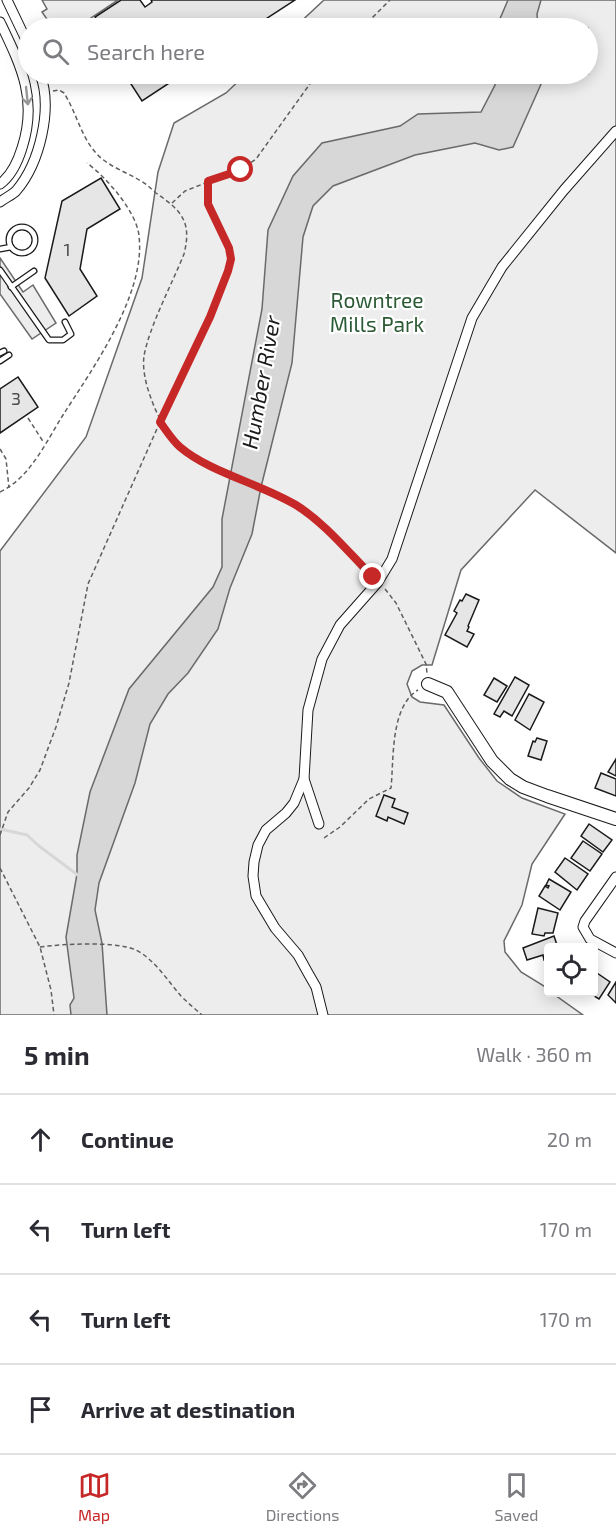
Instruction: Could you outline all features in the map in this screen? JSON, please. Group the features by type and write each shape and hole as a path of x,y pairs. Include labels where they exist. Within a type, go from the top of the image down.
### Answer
{"street":[{"path":"7,0 18,21"},
{"path":"0,22 18,63"},
{"path":"9,39 18,35"},
{"path":"0,184 6,179 19,156 27,132 30,116 26,84"},
{"path":"0,201 15,192 30,168 41,140 44,114 43,84"},
{"path":"323,1015 316,987 298,955 262,909 256,896 253,876 258,845 267,830 294,803 304,779 308,710 322,659 340,625 378,582 392,559 472,318 502,267 564,190 616,131"},
{"path":"428,684 447,692 492,760 510,779 531,790 616,819"},
{"path":"304,779 319,824"},
{"path":"616,877 585,921 584,927 590,939 616,953"}],"lane":[{"path":"0,249 11,247 20,253 30,251 35,242 34,233 24,227 14,229 9,238 11,247"},
{"path":"0,270 49,340 63,340 71,334 65,322"},
{"path":"10,287 34,271"},
{"path":"0,362 9,355"}],"path":[{"path":"383,0 386,5"},
{"path":"372,18 390,0"},
{"path":"172,204 185,191 241,170 256,159 310,84"},
{"path":"58,90 67,97 87,141 101,158 142,182 172,204 185,222 187,241 184,254 144,355 151,399 160,422 179,446 209,465 270,491 310,515 373,577"},
{"path":"0,492 9,488 33,464 111,338 137,269 140,238 132,214 103,175 87,163"},
{"path":"0,835 8,812 29,788 40,770 69,683 88,584 160,422 210,317 228,271 231,259 229,248 208,204 208,181"},
{"path":"28,418 44,444"},
{"path":"0,449 6,459 9,488"},
{"path":"324,838 340,827 369,799 391,788 396,728 408,696 428,684 426,664 396,603 382,586"},
{"path":"0,868 40,947 51,990 54,1015"},
{"path":"40,947 108,946 137,950 202,1015"}],"shaded area":[{"path":"42,0 118,0 91,18 46,18 42,12 47,9"},
{"name":"Rowntree Mills Park","path":"324,0 616,0 616,553 535,490 461,570 432,665 422,665 412,671 407,684 412,697 420,702 444,705 497,781 522,798 565,814 532,864 522,905 504,941 505,952 521,972 544,986 544,997 558,997 583,1015 0,1015 0,551 86,437 142,278 158,172 174,123 226,93 235,84 598,84 598,18 305,18"},
{"path":"0,258 23,292 33,285 56,323 32,339 0,294"}],"water":[{"path":"508,0 541,0 537,18 500,18"},
{"name":"Humber River","path":"541,84 513,147 499,150 475,143 415,155 333,186 313,206 303,237 292,363 261,487 252,534 230,588 218,629 188,673 168,694 150,724 135,783 99,883 95,910 102,943 107,1015 71,1015 70,1005 74,998 66,937 77,874 77,855 90,792 129,689 213,587 222,567 222,519 262,309 268,230 293,176 322,143 400,126 418,114 481,112 495,85"}],"building":[{"path":"121,0 140,0 145,7 152,2 151,0 295,0 267,18 95,17"},
{"path":"131,84 168,84 142,101"},
{"path":"101,178 120,209 87,229 80,269 97,296 69,316 45,278 62,201"},
{"path":"18,377 38,407 0,433 0,389"},
{"path":"466,594 479,600 468,626 467,631 474,634 467,647 445,635 457,613 454,611"},
{"path":"515,677 529,685 512,716 504,711 500,717 494,714"},
{"path":"494,678 507,686 497,702 484,695"},
{"path":"529,694 544,702 530,730 515,720"},
{"path":"537,738 547,741 541,760 528,756 533,741 535,742"},
{"path":"616,759 616,776 608,772"},
{"path":"601,773 616,779 616,796 595,788"},
{"path":"384,795 395,799 392,807 408,813 404,824 388,817 387,821 376,816"},
{"path":"589,824 612,840 603,852 581,836"},
{"path":"583,841 602,854 590,871 571,858"},
{"path":"565,858 588,874 577,890 555,872"},
{"path":"549,879 571,892 560,910 539,896 545,886 548,888 549,886 546,885"},
{"path":"538,908 558,913 553,933 545,933 544,936 532,934"},
{"path":"554,936 556,943 544,943 544,960 543,955 527,960 523,948"},
{"path":"598,974 610,982 599,999 596,997 598,997"},
{"path":"616,982 616,1003 608,995"}],"waterway":[{"path":"0,829 27,835 79,876"}],"route":[{"path":"241,170 208,181 208,204 229,248 231,259 210,317 160,422 179,446 197,459 298,506 323,527 373,577"}]}
